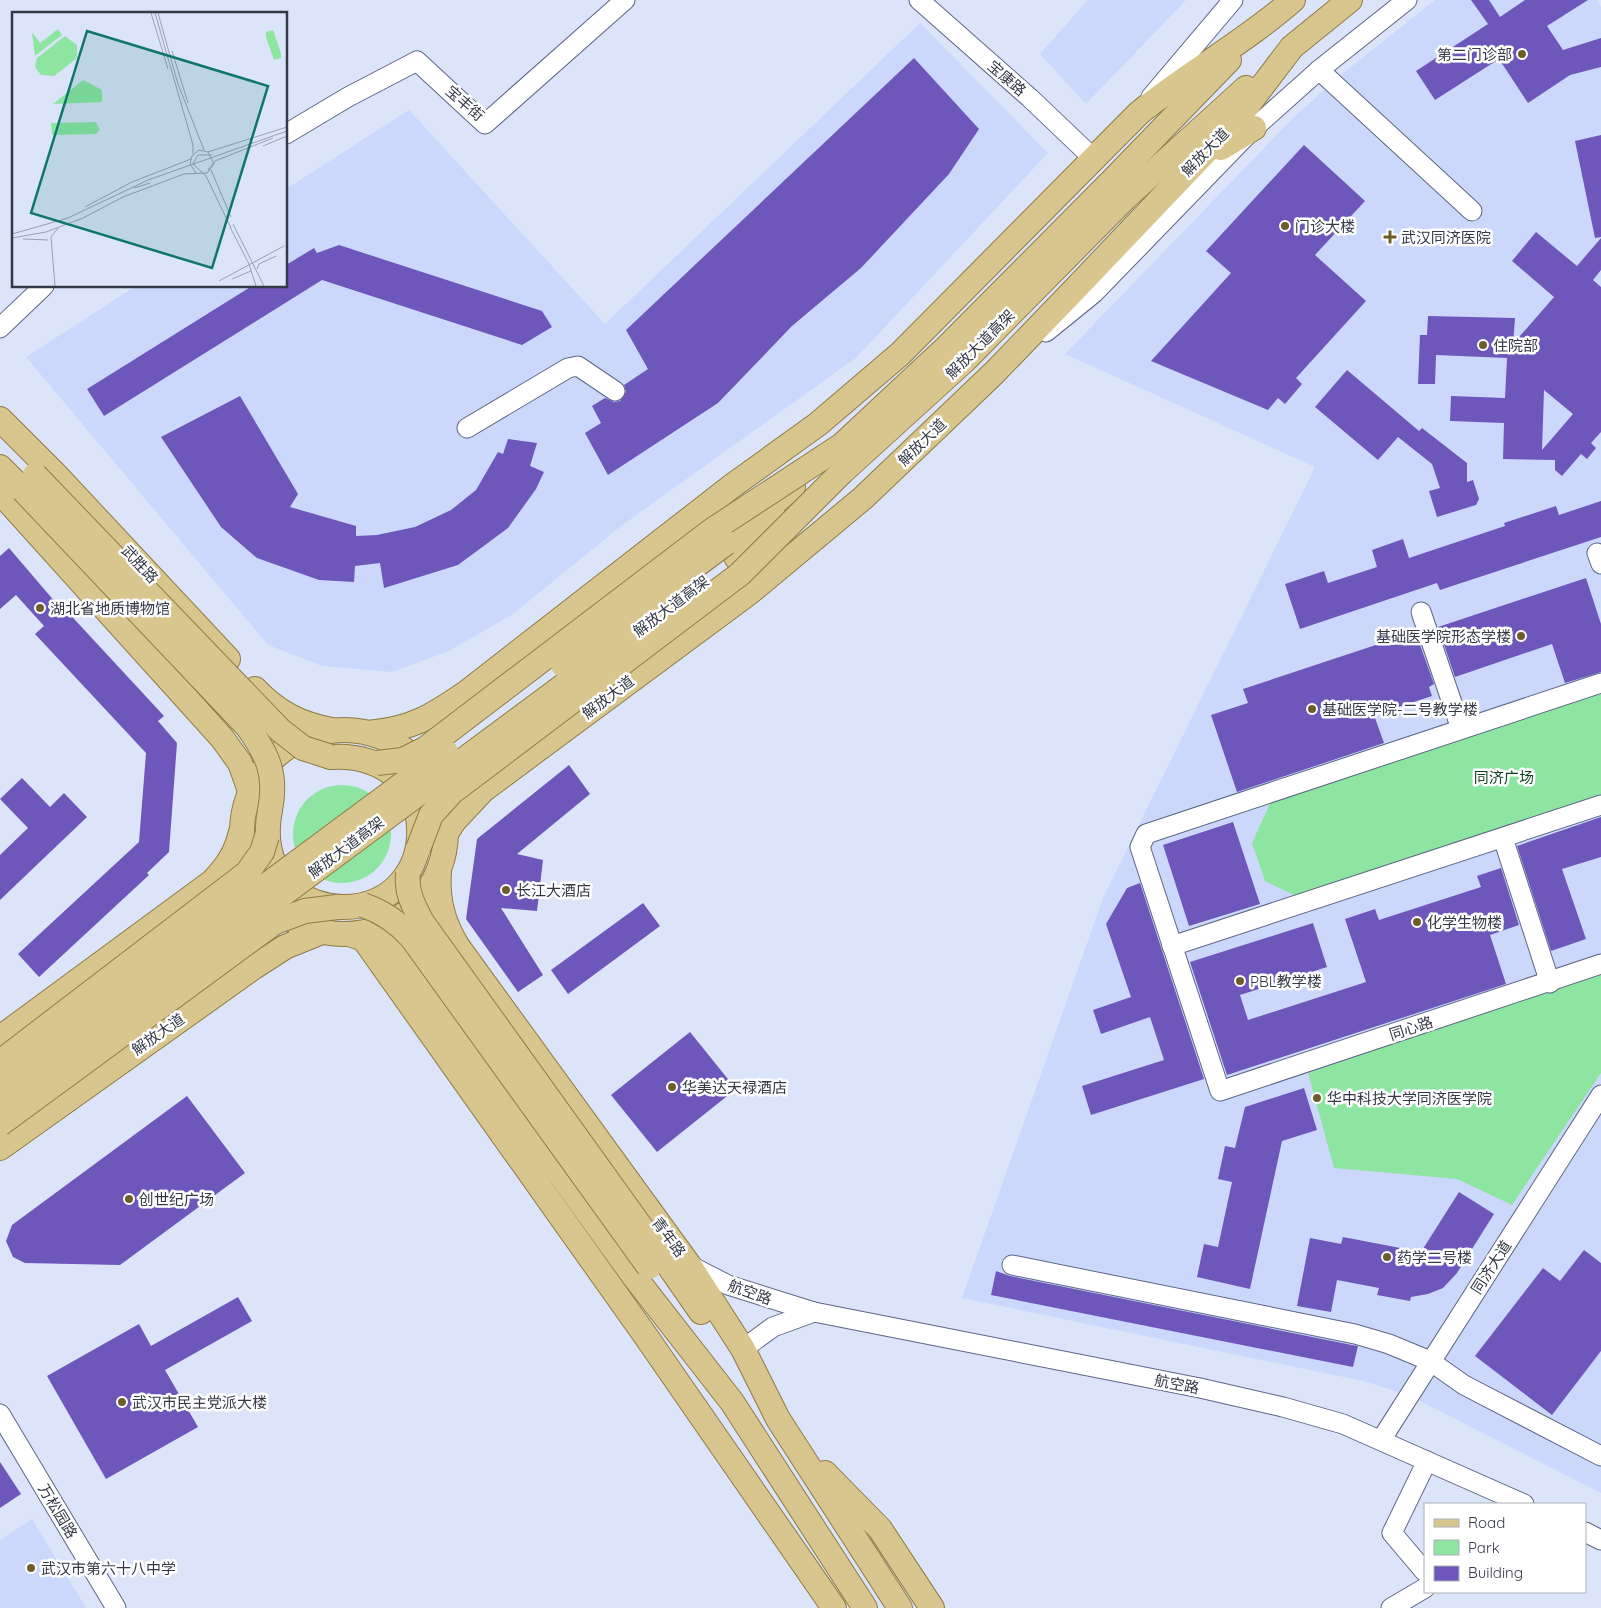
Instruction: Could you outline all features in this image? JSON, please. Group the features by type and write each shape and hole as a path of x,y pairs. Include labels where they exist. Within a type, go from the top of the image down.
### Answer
{"main road":[{"path":"0,1038 212,882 230,861 237,848 250,791 267,765 280,752 314,734 334,730 368,732 400,728 430,718 466,693 640,558 818,424 900,354 1139,113 1172,86 1262,27 1293,0"},
{"name":"解放大道","path":"447,832 454,821 483,790 750,592 842,516 994,373 1256,98 1292,47 1350,0"},
{"name":"解放大道高架","path":"0,1104 736,557 842,472 964,361 1262,27"},
{"name":"解放大道高架","path":"0,1083 726,543 842,445 1117,191 1292,47"},
{"path":"1193,165 1254,128"},
{"path":"900,354 954,411"},
{"name":"武胜路","path":"0,420 55,474 280,713 310,726 334,730"},
{"path":"0,432 19,486 222,738 240,763 250,791"},
{"path":"377,763 403,760 425,749 711,531 842,445"},
{"path":"0,467 256,738 271,768 274,790 267,836 256,863 247,874 0,1062"},
{"path":"842,472 740,574 452,792 431,815 408,873 407,887 409,897 422,922 656,1263 732,1402 865,1608"},
{"path":"19,486 292,742 316,754 362,758 377,763 400,781 412,799 419,820 418,849"},
{"path":"640,558 696,632"},
{"path":"357,936 397,921 415,906 430,888 439,872 444,859 447,832 443,802 427,771 401,746 368,732"},
{"path":"241,831 246,865 254,882 266,899 283,915 303,926 322,932 357,936 388,947 408,964 633,1276 732,1402"},
{"path":"267,836 275,866 294,890 307,899 337,907"},
{"name":"青年路","path":"439,872 440,903 450,934 458,947 689,1265 743,1349 778,1419 900,1608"},
{"path":"0,1124 275,922 305,911 363,905 389,893 408,873"},
{"path":"363,905 387,916 402,926 412,938 656,1263 778,1419"},
{"name":"解放大道","path":"0,1148 254,967 285,947 322,932"},
{"path":"357,936 645,1335 834,1608"},
{"path":"792,1440 880,1528 932,1608"},
{"path":"843,1573 857,1608"}],"street":[{"name":"宝丰街","path":"288,133 348,97 418,61 485,124 625,0"},
{"name":"宝康路","path":"919,0 1030,98 1094,159"},
{"path":"1139,113 1232,0"},
{"path":"994,373 1094,293 1254,128 1319,70 1408,0"},
{"path":"1319,70 1472,211"},
{"path":"0,328 42,288"},
{"path":"466,428 568,368 578,366 615,391"},
{"path":"1421,612 1461,729"},
{"path":"1601,683 1146,834 1140,847 1172,946 1601,805"},
{"path":"1502,838 1550,983"},
{"name":"同心路","path":"1172,946 1220,1091 1550,983 1601,964"},
{"name":"同济大道","path":"1381,1440 1601,1095"},
{"name":"航空路","path":"689,1265 728,1285 814,1312 1200,1388 1283,1407 1344,1424 1522,1503"},
{"path":"1012,1265 1356,1334 1389,1344 1430,1361 1464,1385 1601,1456"},
{"name":"航空路","path":"743,1349 773,1327 814,1312"},
{"name":"万松园路","path":"0,1414 116,1608"},
{"path":"1424,1571 1392,1533 1427,1460"},
{"path":"1586,1532 1601,1540"},
{"path":"1391,1608 1424,1589"}],"shaded area":[{"path":"1088,0 1186,0 1086,104 1040,54"},
{"name":"华中科技大学同济医学院","path":"1435,0 1598,0 1601,7 1601,1493 1408,1395 1363,1381 962,1298 1103,898 1315,467 1065,354 1292,119 1337,78"},
{"path":"920,23 1048,153 856,358 621,526 513,614 449,651 392,672 322,666 268,645 26,357 133,288 288,288 288,188 409,110 605,324"},
{"name":"武汉市第六十八中学","path":"32,1519 86,1608 0,1608 0,1540"}],"green space":[{"name":"同济广场","path":"1601,692 1601,798 1300,898 1265,881 1252,843 1271,801"},
{"path":"342,785 361,789 376,800 387,815 391,834 387,853 376,868 361,879 342,883 323,879 308,868 297,853 293,834 297,815 308,800 323,789"},
{"path":"1601,973 1601,1073 1512,1205 1457,1179 1334,1168 1308,1073"}],"building":[{"name":"第二门诊部","path":"1471,0 1489,0 1500,17 1525,0 1588,0 1547,26 1563,50 1601,38 1601,67 1570,75 1528,103 1499,59 1435,100 1416,71 1488,24"},
{"path":"914,58 979,129 949,174 861,268 792,326 718,403 608,475 585,433 601,423 592,406 605,398 614,402 620,401 626,392 624,385 648,369 626,330"},
{"path":"1601,135 1601,237 1595,238 1575,141"},
{"path":"1304,145 1365,201 1315,255 1366,301 1296,378 1302,384 1285,404 1278,398 1268,410 1151,361 1231,273 1206,251"},
{"name":"住院部","path":"1536,232 1577,266 1601,238 1601,270 1593,280 1601,287 1601,432 1591,443 1596,448 1587,459 1581,454 1562,476 1555,470 1555,460 1503,459 1504,423 1450,421 1451,396 1505,398 1507,358 1436,355 1435,384 1418,384 1420,335 1427,335 1428,316 1515,318 1513,344 1554,297 1512,261","holes":["1544,390 1573,414 1542,450"]},
{"path":"339,245 542,311 552,327 522,345 322,280 104,416 87,389 249,288 288,288 288,264 314,248 317,253"},
{"path":"1347,370 1419,431 1422,428 1467,463 1467,482 1473,480 1479,499 1476,505 1437,517 1429,491 1440,488 1432,464 1398,437 1378,460 1315,407"},
{"path":"240,396 298,494 290,507 356,526 356,536 377,535 415,527 451,510 476,490 498,452 503,454 508,439 537,443 530,466 544,472 536,489 508,528 458,565 384,588 380,563 355,566 354,582 319,580 257,558 221,527 161,437"},
{"path":"1601,501 1601,537 1440,590 1437,583 1300,629 1285,584 1324,571 1328,583 1377,567 1372,550 1403,539 1409,558 1505,526 1504,523 1556,506 1559,515"},
{"path":"9,548 62,610 64,608 164,716 158,721 177,743 169,852 147,873 149,875 39,977 18,954 139,842 146,753 35,634 44,626 16,595 0,609 0,556"},
{"name":"基础医学院形态学楼","path":"1586,578 1601,624 1601,672 1565,683 1552,644 1455,677 1438,627"},
{"name":"基础医学院-二号教学楼","path":"1412,633 1415,643 1419,642 1434,684 1429,687 1432,696 1374,715 1384,743 1237,792 1211,715 1248,703 1243,689"},
{"path":"569,765 590,794 517,854 543,860 537,911 501,908 543,975 518,992 466,919 477,839"},
{"path":"22,778 50,807 64,793 87,817 0,900 0,855 28,828 0,799"},
{"path":"1601,817 1601,857 1562,869 1586,939 1551,951 1517,846"},
{"path":"1233,822 1260,904 1189,926 1163,845"},
{"path":"1501,868 1519,925 1490,935 1506,984 1227,1075 1190,962 1313,923 1327,967 1240,995 1248,1020 1366,982 1345,919 1375,909 1379,920 1481,887 1477,876"},
{"path":"1140,883 1204,1079 1091,1115 1082,1086 1164,1060 1150,1017 1101,1034 1093,1010 1131,997 1106,924 1127,888"},
{"path":"643,903 660,926 568,994 551,970"},
{"path":"690,1032 736,1089 657,1152 611,1095"},
{"path":"1304,1088 1317,1130 1282,1141 1250,1289 1197,1277 1204,1244 1218,1247 1232,1182 1218,1179 1225,1146 1235,1148 1245,1107"},
{"name":"创世纪广场","path":"187,1096 245,1173 120,1265 25,1263 13,1257 6,1241 12,1225"},
{"name":"药学二号楼","path":"1459,1192 1494,1214 1457,1273 1443,1288 1428,1294 1411,1297 1410,1301 1377,1295 1379,1288 1337,1280 1331,1312 1297,1306 1310,1238 1341,1244 1343,1237 1421,1252"},
{"path":"1584,1250 1601,1263 1601,1351 1552,1415 1475,1356 1543,1268 1560,1281"},
{"path":"996,1271 1010,1276 1358,1346 1353,1367 991,1295"},
{"name":"武汉市民主党派大楼","path":"238,1297 252,1321 165,1370 198,1427 106,1479 47,1376 139,1324 151,1346"},
{"path":"0,1462 21,1494 0,1508"}],"place":[{"name":"第二门诊部","path":"1522,54"},
{"name":"门诊大楼","path":"1285,226"},
{"name":"武汉同济医院","path":"1390,237"},
{"name":"住院部","path":"1483,345"},
{"name":"湖北省地质博物馆","path":"40,608"},
{"name":"基础医学院形态学楼","path":"1521,636"},
{"name":"基础医学院-二号教学楼","path":"1312,709"},
{"name":"长江大酒店","path":"506,890"},
{"name":"化学生物楼","path":"1417,922"},
{"name":"PBL教学楼","path":"1240,981"},
{"name":"华美达天禄酒店","path":"672,1087"},
{"name":"华中科技大学同济医学院","path":"1317,1098"},
{"name":"创世纪广场","path":"129,1199"},
{"name":"药学二号楼","path":"1387,1257"},
{"name":"武汉市民主党派大楼","path":"122,1402"},
{"name":"武汉市第六十八中学","path":"31,1568"}]}
